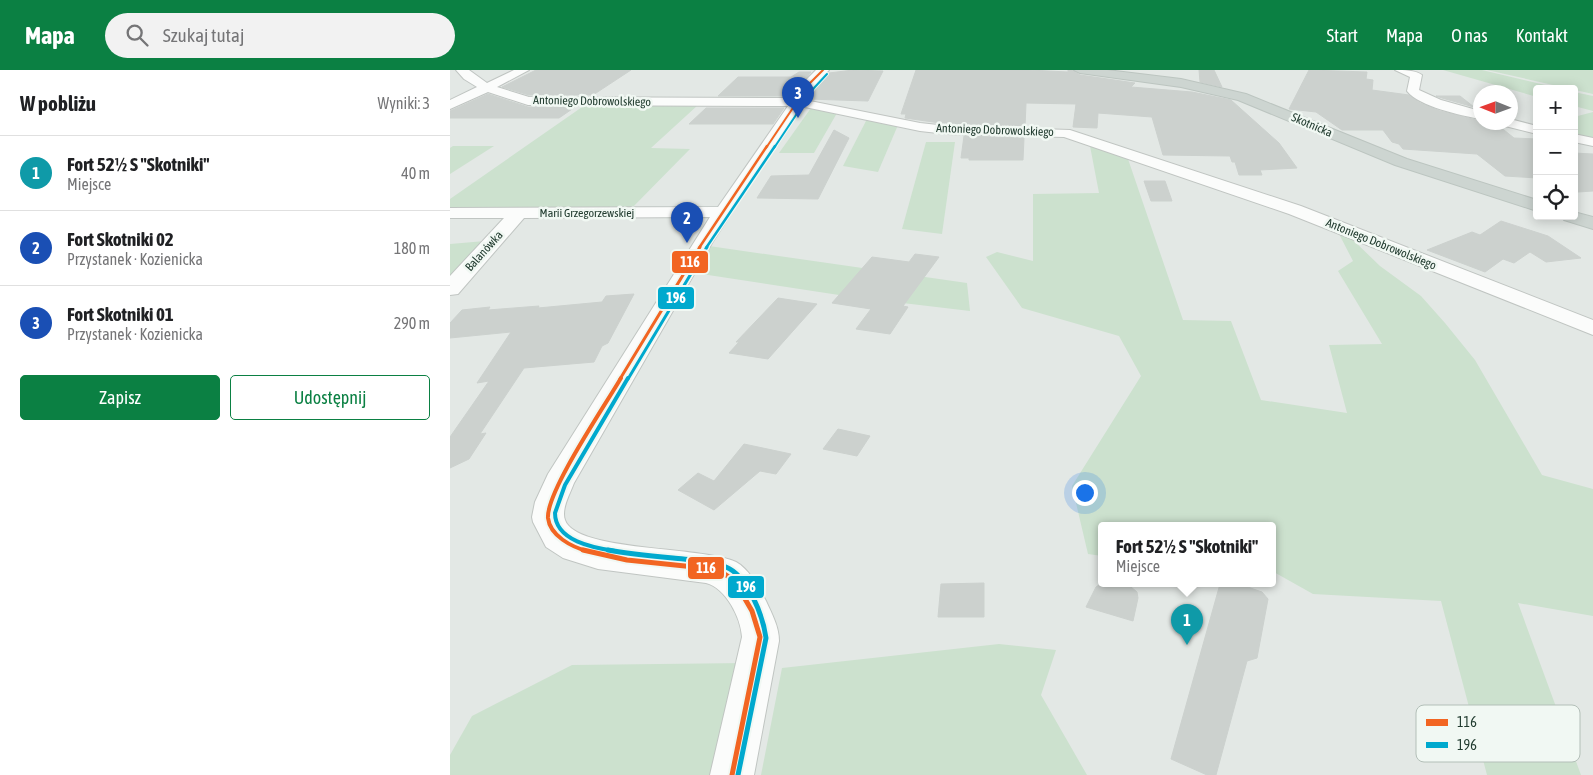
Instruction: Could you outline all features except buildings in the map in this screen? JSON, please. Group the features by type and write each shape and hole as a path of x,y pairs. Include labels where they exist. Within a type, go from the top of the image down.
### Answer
{"main road":[{"name":"Skotnicka","path":"1080,70 1181,83 1242,97 1401,162 1533,205"},
{"path":"1578,218 1593,223"}],"street":[{"name":"Antoniego Dobrowolskiego","path":"462,70 468,77 528,100 798,102 920,127 947,130 1065,133 1295,210 1593,328"},
{"path":"450,105 523,70"},
{"path":"732,775 751,693 760,633 744,594 725,574 585,552 568,546 555,536 549,522 550,504 559,482 702,243 809,84 823,70"},
{"path":"1401,70 1416,74 1412,90 1418,95 1449,107 1473,113"},
{"path":"1518,125 1533,129"},
{"path":"1578,139 1593,142"},
{"name":"Marii Grzegorzewskiej","path":"450,213 724,212"},
{"name":"Balanówka","path":"450,288 519,213"}],"green space":[{"path":"1443,70 1482,70 1545,85 1533,85 1533,96 1518,92 1518,85 1495,85"},
{"path":"1487,70 1593,70 1593,94 1578,91 1578,85 1553,85"},
{"path":"1578,93 1593,96 1593,111 1578,107"},
{"path":"585,105 698,105 651,148 690,149 630,210 450,209 450,199"},
{"path":"811,108 837,113 814,153 779,153"},
{"path":"1593,112 1593,140 1578,138 1578,116"},
{"path":"867,119 898,125 878,172 843,166"},
{"path":"926,142 955,142 942,234 902,229"},
{"path":"453,146 494,146 450,174 450,148"},
{"path":"1090,146 1128,159 1183,320 1231,321 1261,400 1347,413 1329,345 1382,344 1338,271 1353,261 1339,234 1350,237 1380,266 1421,296 1475,360 1542,475 1593,489 1593,616 1518,603 1555,705 1468,705 1441,601 1313,594 1276,573 1276,522 1098,522 1098,555 1088,554 1072,486 1141,376 1119,336 1022,308 986,257 997,252 1033,261 1033,194 1099,193"},
{"path":"485,241 450,279 450,244"},
{"path":"709,246 967,283 970,311 852,297 695,273"},
{"path":"999,644 1056,650 1041,695 1087,775 761,775 782,668"},
{"path":"746,663 711,775 450,775 450,755 472,716 572,665"},
{"path":"1484,762 1576,762 1581,775 1487,775"}],"transit line":[{"name":"116","path":"732,775 760,637 752,611 735,583 723,573 704,568 627,560 578,548 560,538 549,522 548,512 559,482 702,243 809,84 823,70"},
{"name":"196","path":"738,775 766,638 758,609 747,588 726,567 709,563 630,554 602,549 579,542 562,531 555,513 565,485 707,246 814,88 827,74"}],"place":[{"name":"Fort Skotniki 01","path":"798,118"},
{"name":"Fort Skotniki 02","path":"687,243"},
{"name":"Fort 52½ S \"Skotniki\"","path":"1187,645"}]}
